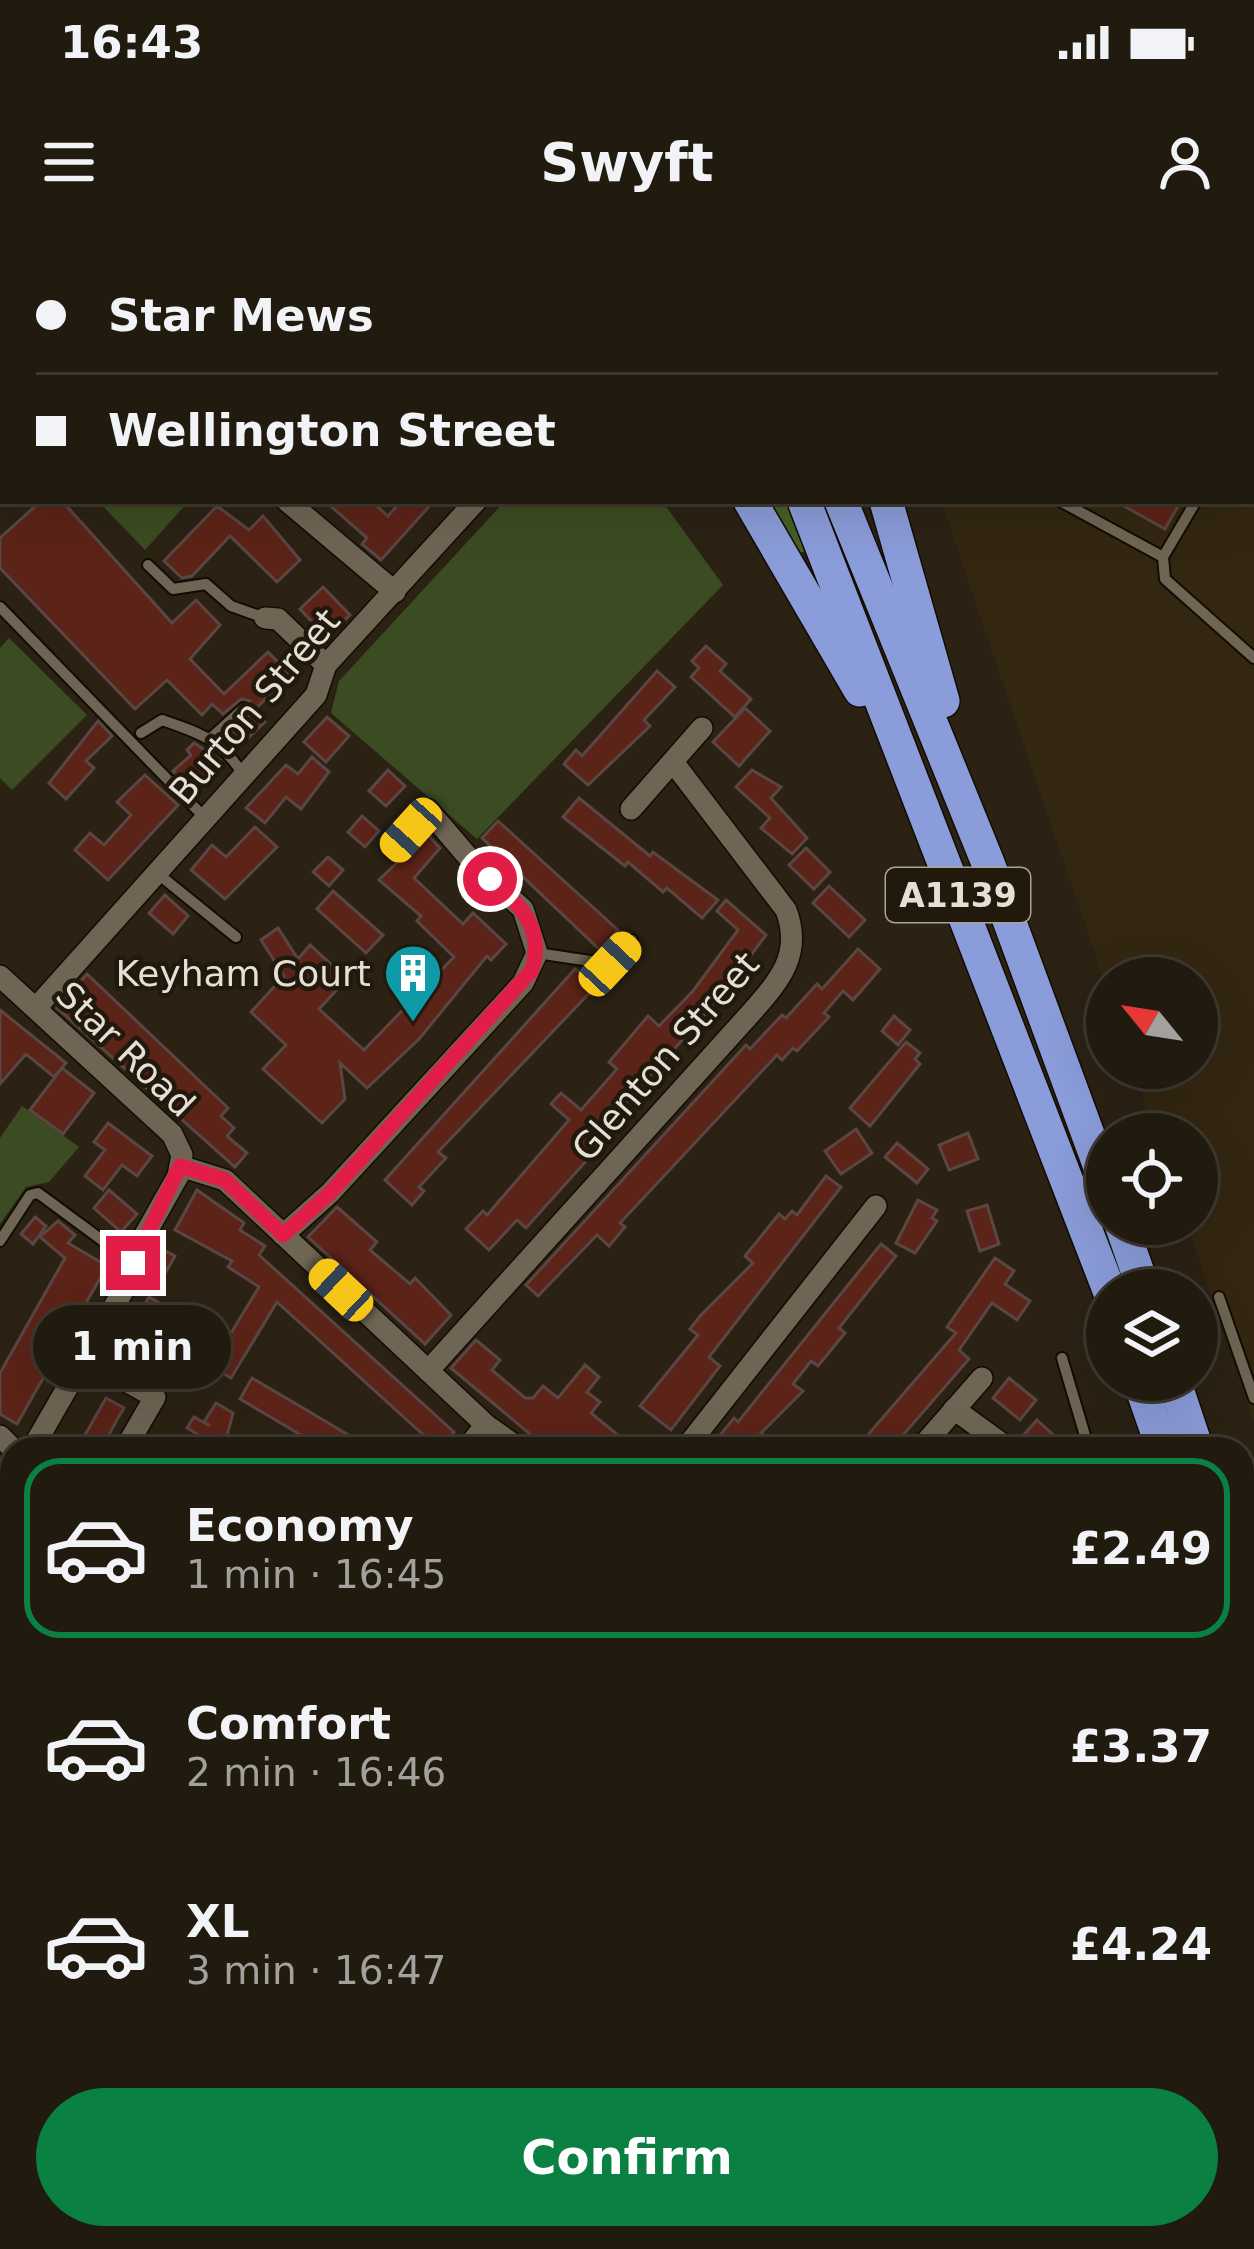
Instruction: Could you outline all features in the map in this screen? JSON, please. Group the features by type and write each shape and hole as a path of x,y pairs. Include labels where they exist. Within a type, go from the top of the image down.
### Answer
{"highway":[{"name":"A1139","path":"752,504 916,785"},
{"name":"A1139","path":"805,504 1101,1269"},
{"name":"A1139","path":"842,504 988,863 1086,1129"},
{"name":"A1139","path":"887,504 988,863"},
{"path":"1146,1401 1159,1437"},
{"path":"1181,1401 1193,1437"}],"street":[{"path":"291,504 395,592"},
{"name":"Burton Street","path":"36,1008 316,695 326,665 473,504"},
{"path":"265,618 278,619 326,665"},
{"path":"631,809 702,728"},
{"name":"Glenton Street","path":"428,1371 750,1014 792,958 793,929 786,910 673,762"},
{"path":"283,1235 330,1193 523,983 537,953 523,909 482,887 428,810 394,849"},
{"name":"Star Road","path":"0,976 172,1134 179,1145 180,1166 225,1180 503,1437"},
{"path":"39,1437 85,1358 180,1166"},
{"path":"694,1437 876,1206"},
{"path":"85,1358 155,1397 131,1437"},
{"path":"930,1437 982,1378"},
{"path":"955,1408 994,1437"},
{"path":"476,1437 486,1425"}],"lane":[{"path":"1066,504 1163,557"},
{"path":"1194,504 1163,557 1165,579 1254,658"},
{"path":"148,565 173,589 206,584 231,606 265,618"},
{"path":"0,607 205,818"},
{"path":"212,737 244,708"},
{"path":"141,734 162,720 212,737 227,749 244,776"},
{"path":"157,872 236,937"},
{"path":"537,953 610,964 632,940"},
{"path":"0,1240 30,1195 38,1193 133,1263"},
{"path":"1219,1297 1254,1398"},
{"path":"1062,1358 1085,1437"}],"shaded area":[{"path":"942,504 1254,504 1254,1422 1218,1316 1218,1269 1202,1269 1194,1245 1218,1245 1218,1113 1149,1113 1141,1089 1218,1089 1218,957 1096,957"}],"green space":[{"path":"101,504 186,504 145,550"},
{"path":"502,504 664,504 723,585 477,839 331,713 339,681"},
{"path":"771,504 792,504 812,548 798,554"},
{"path":"9,638 87,715 12,790 0,778 0,648"},
{"path":"22,1106 79,1147 49,1182 26,1187 0,1224 0,1138"}],"building":[{"path":"38,504 65,504 172,623 196,600 220,625 190,659 224,694 268,652 291,675 254,710 265,722 236,749 225,739 251,714 250,701 241,699 223,714 212,704 202,715 167,680 135,709 0,568 0,538"},
{"path":"328,504 374,504 388,516 398,504 431,504 381,560 362,544 367,538"},
{"path":"1120,504 1179,504 1165,529"},
{"path":"217,506 249,530 263,516 300,560 277,582 230,536 192,576 182,578 164,561"},
{"path":"323,587 350,615 326,637 300,609"},
{"path":"706,646 726,664 720,671 751,699 735,717 691,677 699,668 692,661"},
{"path":"657,671 675,687 644,720 650,726 588,785 564,764 576,750 582,756"},
{"path":"745,708 770,731 739,766 713,742"},
{"path":"327,717 349,736 326,762 304,742"},
{"path":"98,721 112,736 86,761 94,768 66,799 49,783"},
{"path":"194,743 220,760 190,788 173,771 191,755 187,750"},
{"path":"312,757 329,772 301,809 286,797 265,823 246,808 286,765 298,774"},
{"path":"388,770 405,786 386,806 369,791"},
{"path":"752,770 781,787 771,798 807,838 792,854 761,828 770,818 736,787"},
{"path":"145,775 178,805 108,880 75,850 90,833 104,845 131,815 117,802"},
{"path":"579,798 650,856 653,852 718,900 702,918 667,888 663,892 628,862 625,866 563,817"},
{"path":"362,816 379,831 365,847 348,832"},
{"path":"498,821 618,930 600,950 482,838"},
{"path":"255,827 277,847 225,899 191,870 212,845 226,857"},
{"path":"427,834 440,848 414,878 463,924 473,913 506,944 491,960 487,956 419,1039 367,1088 340,1063 345,1099 322,1123 263,1069 286,1045 251,1012 284,976 261,940 278,928 298,959 310,945 347,979 319,1009 364,1050 454,957 417,921 421,916 379,880"},
{"path":"806,848 830,872 814,889 789,865"},
{"path":"328,857 343,870 329,886 313,872"},
{"path":"829,886 865,920 849,937 813,903"},
{"path":"333,891 383,935 366,953 317,909"},
{"path":"165,895 188,916 173,934 149,913"},
{"path":"726,900 766,935 710,1009 602,1130 605,1133 594,1145 597,1149 526,1228 517,1220 489,1250 466,1229 483,1211 487,1215 569,1120 551,1104 561,1093 581,1110 617,1069 609,1062 648,1016 659,1026 693,991 738,930 717,911"},
{"path":"858,949 880,969 853,1000 843,991 824,1013 829,1017 797,1051 793,1048 782,1060 777,1055 620,1223 625,1227 609,1246 597,1235 538,1296 526,1285 746,1045 750,1049 817,984 822,989"},
{"path":"575,969 597,985 438,1152 446,1158 419,1187 424,1191 412,1205 385,1180"},
{"path":"87,974 228,1108 221,1116 234,1128 227,1136 247,1153 235,1167 57,1008"},
{"path":"0,1010 66,1063 54,1077 26,1054 0,1084"},
{"path":"894,1016 910,1030 898,1045 882,1031"},
{"path":"906,1042 920,1053 915,1059 920,1064 870,1126 850,1108"},
{"path":"62,1068 94,1093 63,1134 30,1110"},
{"path":"108,1123 152,1156 137,1176 122,1165 103,1190 85,1176 105,1150 94,1142"},
{"path":"856,1129 872,1153 841,1174 825,1151"},
{"path":"968,1133 978,1159 949,1170 939,1145"},
{"path":"897,1143 928,1169 917,1183 885,1157"},
{"path":"826,1176 841,1187 709,1357 720,1366 671,1430 640,1406 698,1335 690,1329 701,1315 753,1263 745,1256 779,1214 785,1219 792,1211 797,1215"},
{"path":"109,1190 137,1214 121,1232 94,1208"},
{"path":"197,1190 244,1223 240,1230 265,1246 259,1255 454,1432 450,1437 426,1437 277,1302 231,1378 211,1366 259,1287 228,1267 232,1261 175,1230"},
{"path":"918,1200 937,1210 932,1218 937,1221 915,1253 896,1243"},
{"path":"987,1205 999,1244 980,1251 967,1211"},
{"path":"337,1207 377,1242 370,1250 410,1284 415,1278 451,1315 425,1344 308,1237"},
{"path":"35,1217 46,1226 33,1244 21,1234"},
{"path":"58,1221 75,1235 68,1243 107,1266 17,1424 0,1414 0,1373 65,1258 40,1237"},
{"path":"881,1244 896,1256 839,1328 845,1333 818,1366 811,1361 793,1384 803,1391 761,1433 766,1437 719,1437 734,1418 738,1422"},
{"path":"160,1248 175,1256 160,1282 146,1274"},
{"path":"995,1258 1014,1271 1005,1284 1030,1301 1017,1320 992,1303 959,1350 969,1359 901,1437 866,1437 956,1333 947,1327"},
{"path":"149,1297 172,1310 164,1325 193,1341 178,1367 150,1351 142,1366 117,1352"},
{"path":"476,1340 500,1360 492,1370 525,1398 533,1398 543,1386 558,1398 585,1365 599,1377 587,1392 600,1402 591,1413 620,1437 534,1437 451,1368"},
{"path":"252,1378 352,1437 305,1437 240,1399"},
{"path":"1009,1378 1036,1400 1020,1420 993,1398"},
{"path":"106,1398 124,1408 108,1437 84,1437"},
{"path":"216,1403 233,1413 229,1437 202,1437 187,1428 194,1417 210,1426 204,1422"},
{"path":"1037,1420 1056,1437 1022,1437"}],"place":[{"name":"Keyham Court","path":"413,1024"}],"route":[{"path":"133,1263 180,1166 225,1180 283,1235 330,1193 532,970 537,953 530,921 490,879"}]}
